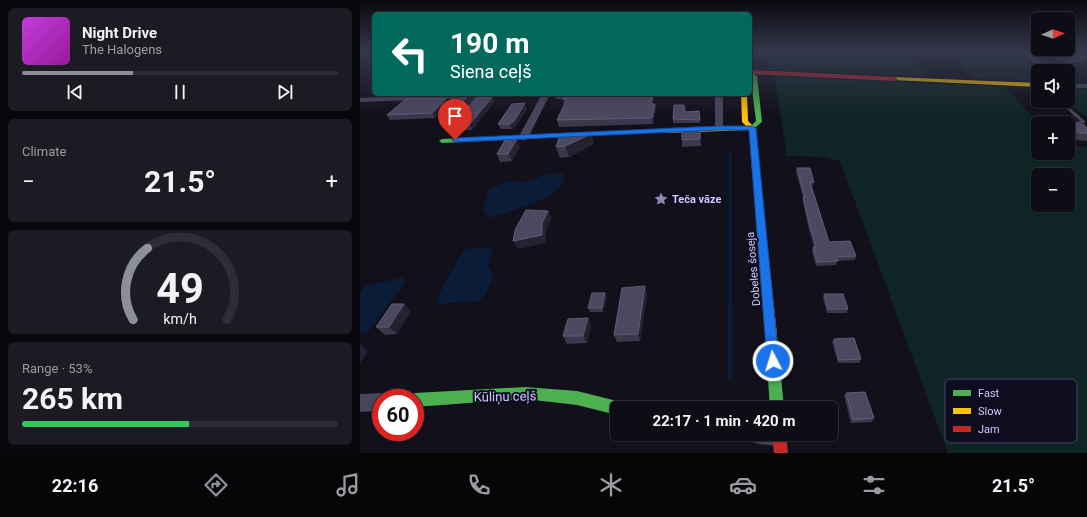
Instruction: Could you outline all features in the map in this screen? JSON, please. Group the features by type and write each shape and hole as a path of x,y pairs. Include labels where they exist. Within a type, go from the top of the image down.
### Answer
{"street":[{"path":"752,73 1031,85"},
{"name":"Dobeles šoseja","path":"752,74 754,76 759,122 752,128"},
{"path":"1075,85 1087,86"},
{"path":"360,100 467,96"},
{"path":"523,138 545,96"},
{"path":"719,96 719,128"},
{"name":"Dobeles šoseja","path":"744,96 745,122 752,128 776,401"},
{"path":"442,141 719,128 752,128"},
{"name":"Kūliņu ceļš","path":"424,399 525,393 577,398 610,406"},
{"path":"360,403 372,402"}],"lane":[{"path":"1068,108 1083,122 1076,123"}],"green space":[{"path":"826,72 923,72 926,76"},
{"path":"967,72 1031,72 1031,81 972,78"},
{"path":"774,76 1006,87 1032,116 1031,160 1075,160 1075,146 1087,147 1087,453 948,453 840,161 824,157 787,156"},
{"path":"1075,88 1087,89 1087,118 1075,108"}],"water":[{"path":"551,173 564,174 564,182 544,199 491,218 482,211 489,189 509,181 525,182"},
{"path":"474,247 490,248 493,252 488,267 494,274 486,293 479,301 440,304 436,299 464,250"},
{"path":"404,277 405,283 368,332 360,333 360,294 365,286"}],"building":[{"path":"454,96 468,96 464,100 450,100"},
{"path":"564,96 653,96 651,104 655,104 652,118 557,120 567,99 562,99"},
{"path":"492,97 470,124 452,125 476,98"},
{"path":"406,99 446,99 432,113 387,115"},
{"path":"525,103 514,121 510,124 498,124 512,104"},
{"path":"674,105 684,105 685,112 699,111 700,120 673,119"},
{"path":"1075,124 1083,124 1087,128 1087,133 1079,133 1075,129"},
{"path":"700,127 700,139 682,140 682,128"},
{"path":"591,134 565,146 556,147 560,135"},
{"path":"517,139 508,154 497,154 505,140"},
{"path":"797,168 810,168 814,182 810,182 829,242 850,241 856,256 836,257 838,261 817,262 813,247 816,247"},
{"path":"526,210 548,211 542,223 542,235 513,241 515,230"},
{"path":"645,286 638,334 614,335 622,288"},
{"path":"592,293 605,293 602,308 588,308"},
{"path":"824,294 843,294 848,309 828,309"},
{"path":"392,304 404,304 389,327 376,327"},
{"path":"588,318 583,336 563,336 568,319"},
{"path":"854,338 861,359 839,360 834,339"},
{"path":"865,392 874,418 853,420 846,393"}],"waterway":[{"path":"730,153 730,377"}],"traffic: fast":[{"path":"752,75 754,76 759,122 752,128"},
{"path":"442,141 665,131"},
{"path":"771,335 776,401"},
{"path":"424,399 525,393 577,398 610,406"}],"traffic: slow":[{"path":"895,79 1031,85"},
{"path":"744,96 745,122 752,128 771,335"},
{"path":"665,131 752,128"}],"traffic: jam":[{"path":"753,72 895,79"},
{"path":"780,441 781,453"}],"place":[{"name":"Teča vāze","path":"661,199"}],"route":[{"path":"455,140 719,128 752,128 773,361"}]}
